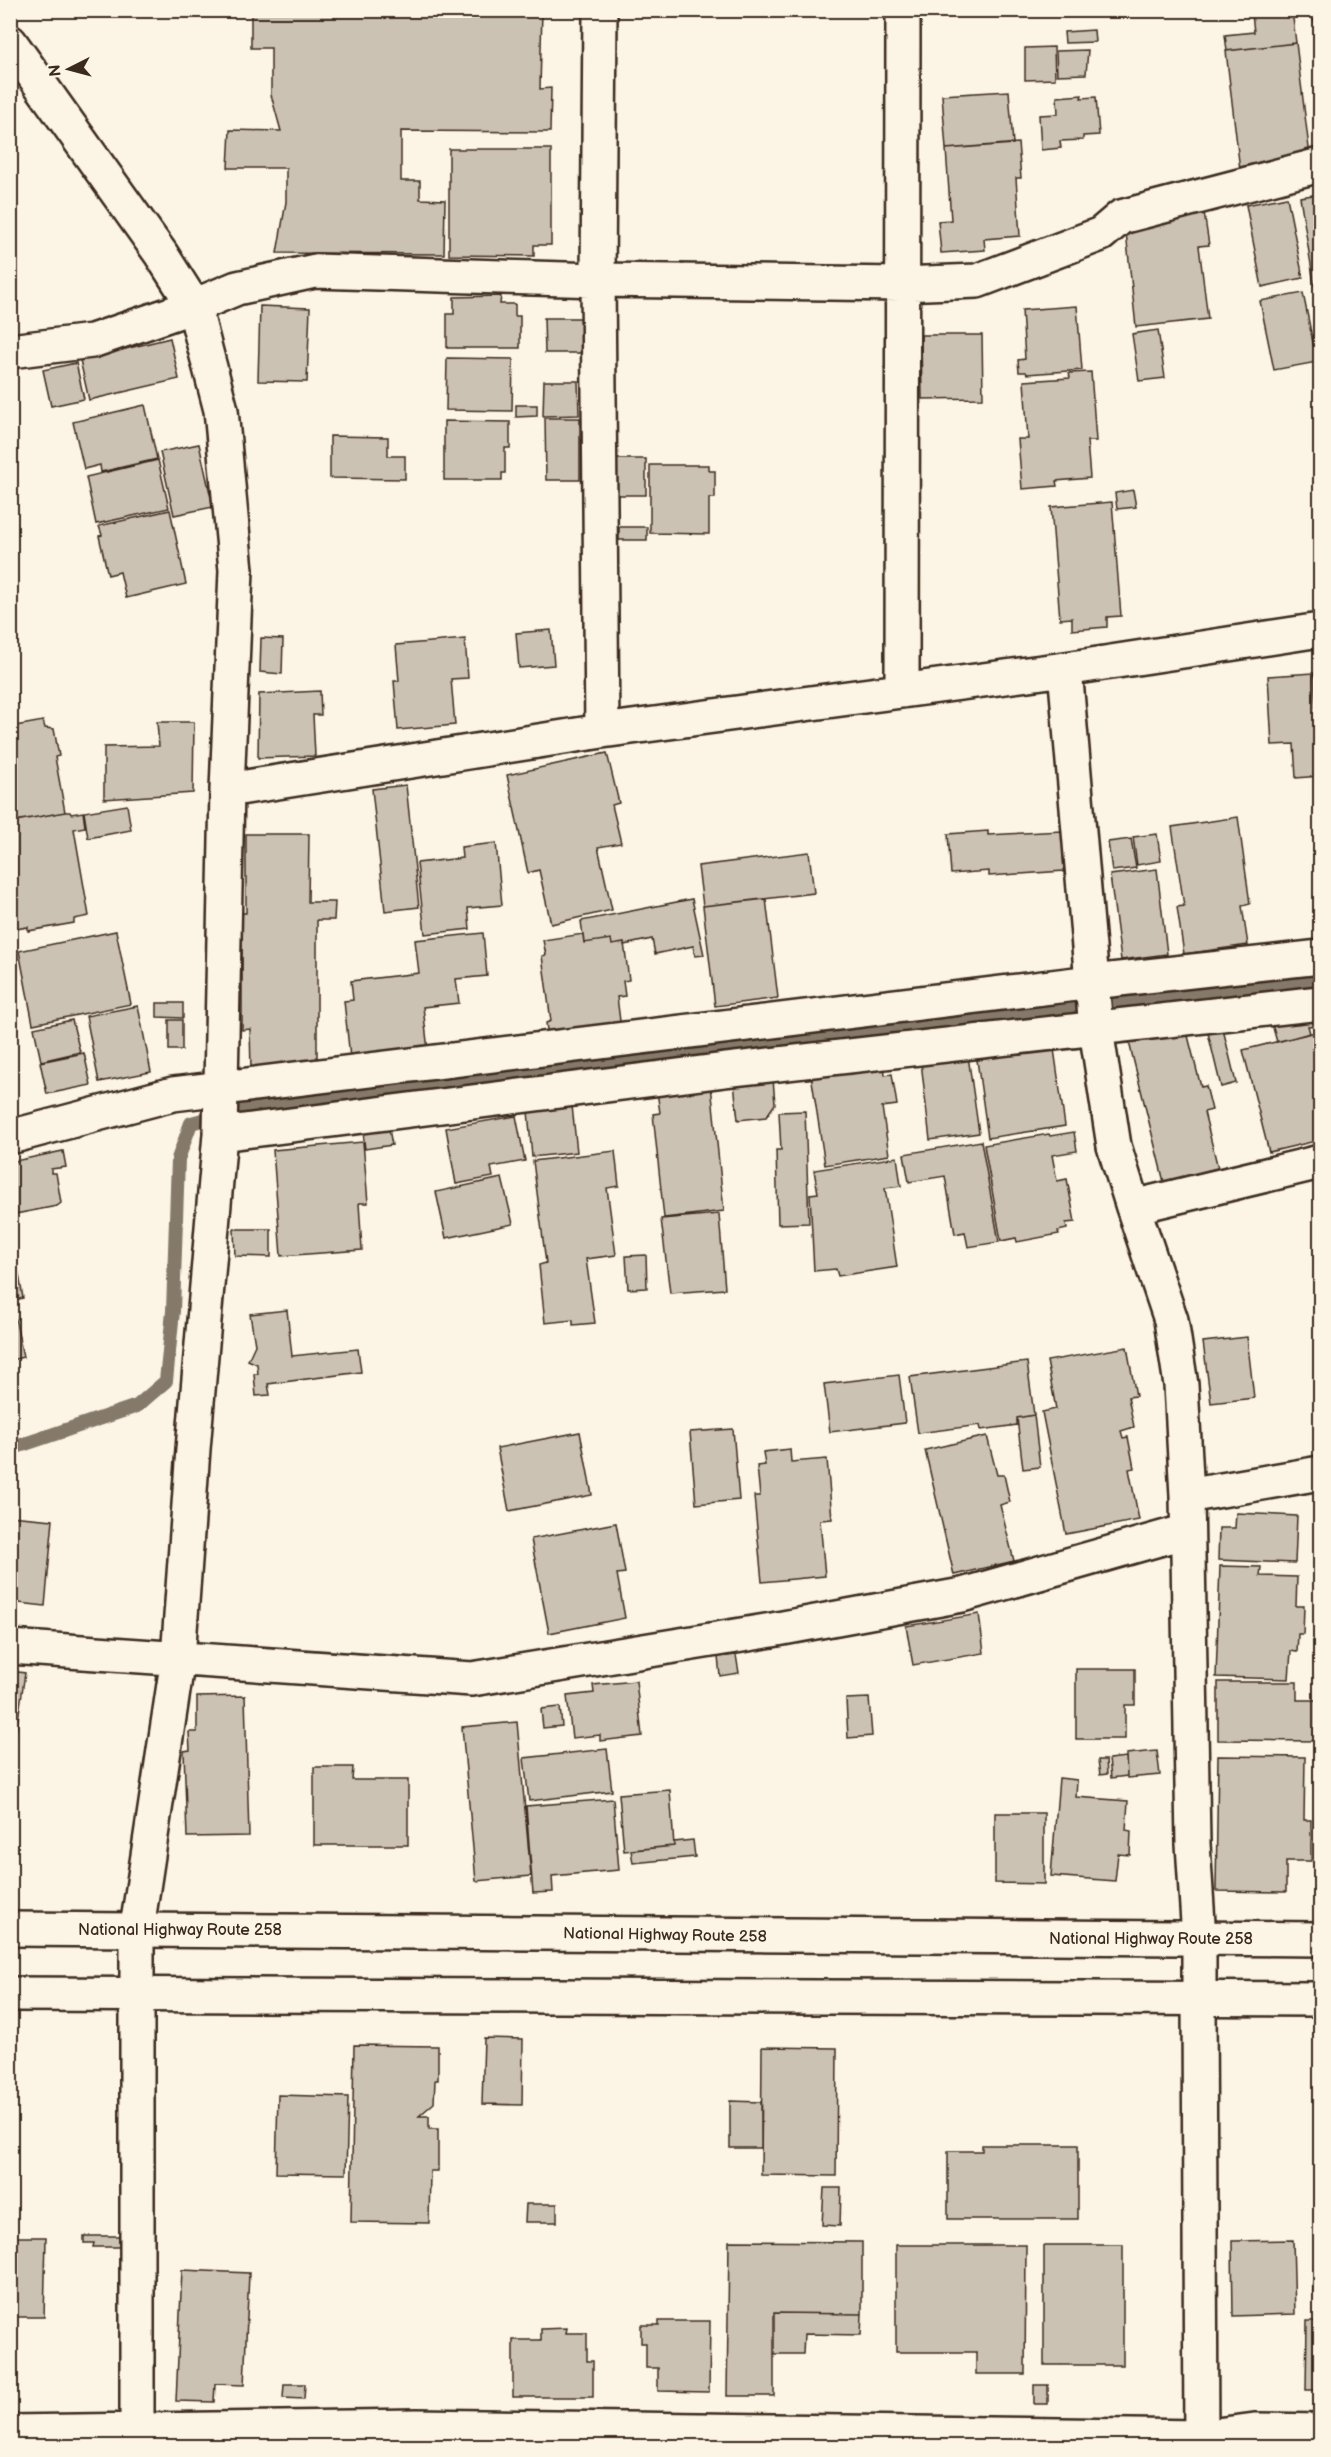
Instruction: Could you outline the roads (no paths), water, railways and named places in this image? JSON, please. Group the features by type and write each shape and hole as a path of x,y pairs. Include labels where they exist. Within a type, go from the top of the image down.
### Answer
{"main road":[{"path":"600,10 598,280 602,731"},
{"path":"902,691 903,10"},
{"path":"10,42 161,254 194,306 221,410 236,570 227,789 220,1134 178,1658 137,1928 137,2432"},
{"path":"10,351 92,341 194,306 237,288 315,271 598,280 901,284 977,281 1101,234 1121,217 1320,165"},
{"path":"227,789 602,731 1065,669 1320,630"},
{"path":"1065,669 1096,1029 1114,1146 1171,1320 1181,1384 1187,1496 1193,1844 1199,1938 1201,2442"},
{"path":"10,1137 173,1094 721,1026 1320,957"},
{"path":"220,1134 724,1070 1320,1003"},
{"path":"1133,1207 1320,1162"},
{"path":"1187,1496 1320,1473"},
{"path":"10,1647 472,1679 772,1630 962,1595 1187,1531"},
{"name":"National Highway Route 258","path":"10,1929 137,1928 1320,1939"},
{"path":"10,1994 1320,2000"},
{"path":"10,2432 137,2432 417,2426 1201,2442 1255,2430 1320,2431"}],"waterway":[{"path":"10,1449 137,1406 166,1381 173,1311 178,1159 191,1123 252,1107 758,1043 1320,980"}]}
